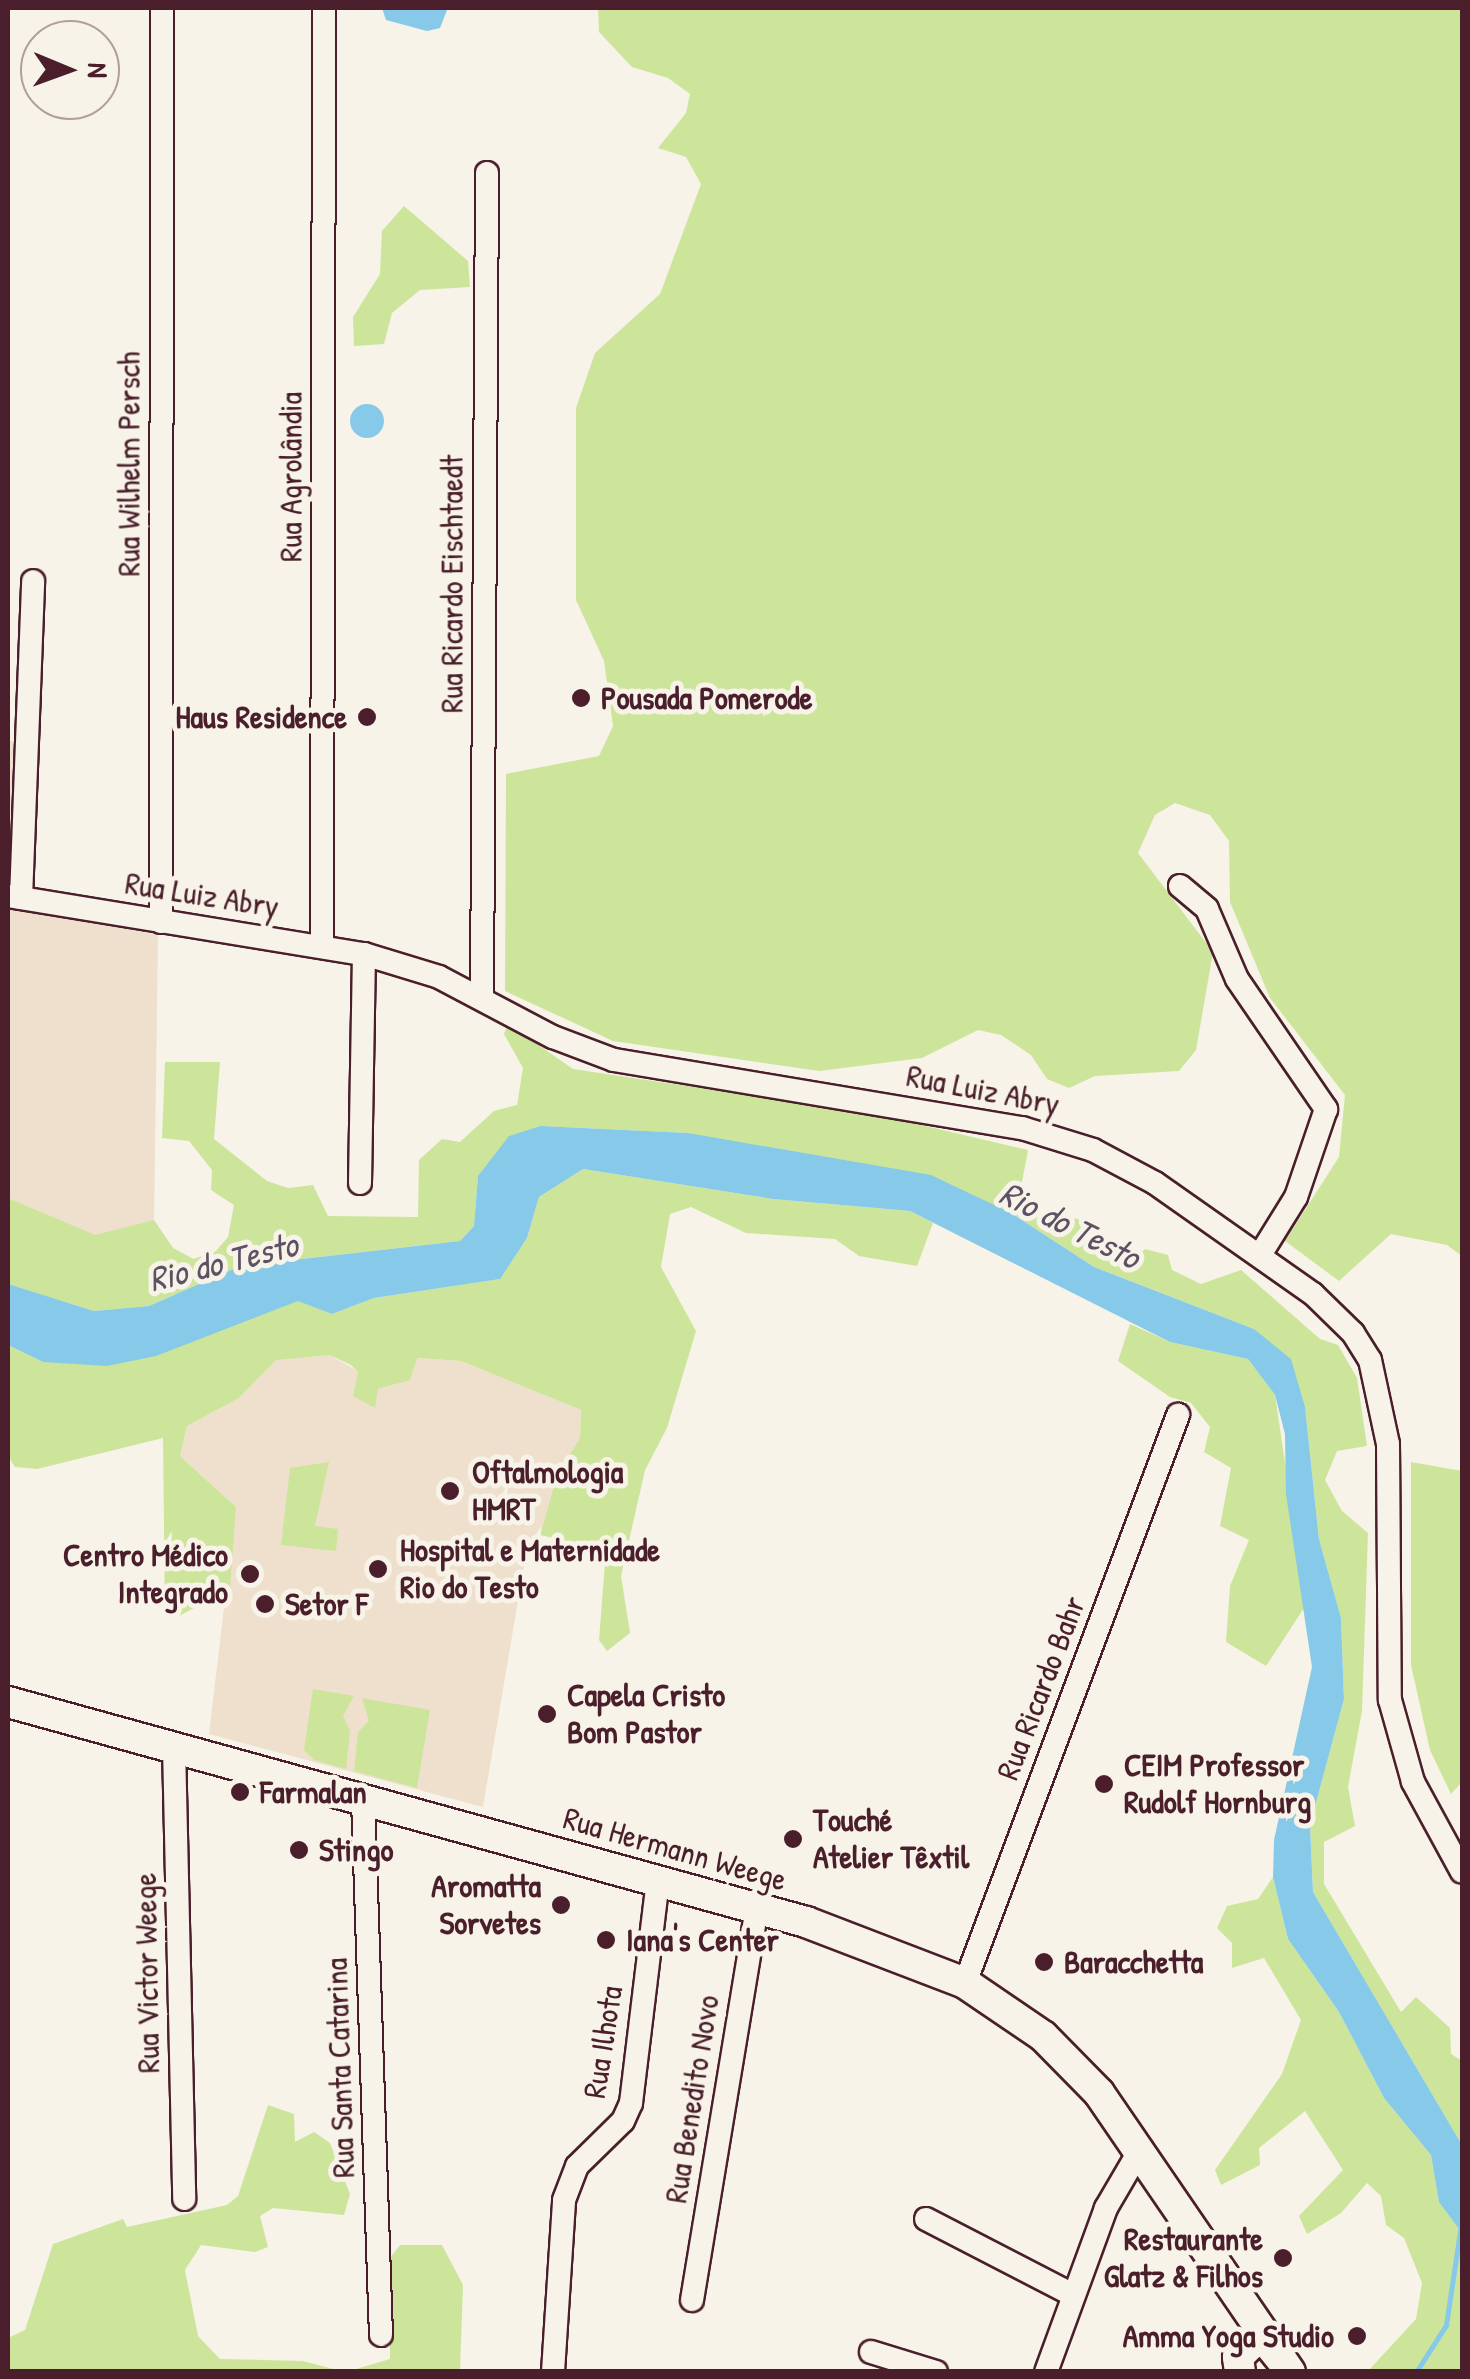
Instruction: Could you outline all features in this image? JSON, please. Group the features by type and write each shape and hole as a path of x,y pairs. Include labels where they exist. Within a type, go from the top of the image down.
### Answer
{"main road":[{"name":"Rua Hermann Weege","path":"8,1702 756,1908 872,1944 964,1983 1004,2006 1077,2067 1141,2148 1282,2365"},
{"path":"1238,2362 1242,2300"},
{"path":"1238,2362 1260,2340 1282,2365"}],"street":[{"name":"Rua Wilhelm Persch","path":"161,922 162,8"},
{"name":"Rua Agrolândia","path":"322,946 324,8"},
{"name":"Rua Ricardo Eischtaedt","path":"482,996 488,173"},
{"path":"14,897 32,581"},
{"path":"1180,886 1206,909 1237,980 1326,1110 1296,1197 1260,1256"},
{"name":"Rua Luiz Abry","path":"14,897 364,954 482,996 552,1037 614,1060 1063,1138 1154,1183 1260,1256 1353,1333 1379,1385 1388,1461 1390,1700 1414,1782 1462,1872"},
{"path":"360,1183 364,954"},
{"name":"Rua Ricardo Bahr","path":"964,1983 1178,1415"},
{"name":"Rua Victor Weege","path":"174,1746 184,2199"},
{"name":"Rua Santa Catarina","path":"364,1799 382,2335"},
{"name":"Rua Ilhota","path":"553,2372 564,2200 577,2166 623,2121 631,2103 658,1881"},
{"name":"Rua Benedito Novo","path":"692,2300 756,1908"},
{"path":"1046,2372 1106,2208 1141,2148"},
{"path":"926,2219 1073,2295"},
{"path":"872,2352 936,2372"}],"shaded area":[{"path":"8,741 20,742 17,909 158,935 154,1220 173,1248 194,1259 8,1318"},
{"name":"Hospital e Maternidade Rio do Testo","path":"330,1355 359,1372 374,1408 378,1389 396,1384 416,1358 461,1361 581,1410 580,1438 557,1475 540,1535 527,1548 483,1807 209,1734 236,1507 180,1456 187,1426 239,1398 276,1359"}],"green space":[{"path":"598,8 1462,8 1462,1256 1447,1245 1391,1234 1339,1281 1285,1241 1339,1157 1345,1095 1270,998 1230,902 1229,841 1210,815 1175,803 1155,815 1138,853 1213,952 1196,1050 1179,1071 1095,1076 1069,1088 1047,1079 1031,1055 1001,1035 978,1030 922,1058 819,1071 613,1041 505,991 506,774 599,756 613,726 604,661 576,600 576,408 595,353 660,294 701,184 686,157 658,148 686,113 690,94 668,78 632,67 599,32"},
{"path":"404,206 468,261 470,287 420,290 392,313 384,344 354,346 353,317 380,274 382,231"},
{"path":"508,1024 573,1069 874,1114 1028,1150 1019,1198 1034,1213 1078,1219 1114,1254 1136,1257 1145,1249 1168,1255 1172,1270 1201,1284 1241,1270 1320,1339 1338,1345 1357,1378 1367,1446 1337,1451 1325,1480 1342,1511 1368,1533 1362,1711 1348,1787 1355,1826 1324,1842 1324,1884 1401,2012 1416,1997 1450,2028 1451,2054 1462,2061 1462,2145 1313,1892 1310,1825 1344,1699 1341,1618 1319,1539 1305,1407 1254,1329 1094,1267 1011,1213 688,1133 541,1126 478,1176 474,1226 460,1241 240,1266 149,1306 94,1311 8,1284 8,1198 95,1235 154,1220 173,1248 193,1259 215,1252 228,1237 234,1205 211,1190 212,1170 189,1141 162,1138 165,1062 220,1062 214,1139 267,1181 288,1188 313,1185 328,1216 418,1217 419,1160 442,1139 460,1142 494,1111 517,1105 523,1068 504,1034"},
{"path":"583,1169 773,1199 910,1211 933,1223 917,1266 859,1256 835,1239 746,1233 691,1207 670,1214 661,1267 696,1331 667,1428 645,1470 621,1576 630,1633 607,1651 599,1640 606,1550 540,1535 557,1475 580,1438 581,1410 461,1361 417,1358 410,1380 378,1389 375,1408 353,1396 358,1372 351,1365 330,1355 276,1360 239,1398 187,1426 180,1456 236,1507 230,1589 177,1617 165,1615 163,1438 37,1469 15,1467 8,1456 8,1345 43,1362 245,1319 298,1300 332,1314 374,1298 499,1279 527,1238 539,1197"},
{"path":"1130,1324 1170,1342 1248,1359 1275,1395 1306,1605 1266,1666 1226,1642 1230,1586 1249,1540 1220,1526 1231,1468 1204,1452 1210,1427 1191,1403 1170,1397 1118,1361"},
{"path":"329,1462 315,1526 338,1529 336,1551 281,1545 290,1468"},
{"path":"1411,1462 1462,1471 1462,1782 1451,1794 1430,1750 1411,1665"},
{"path":"313,1689 354,1696 343,1716 350,1731 346,1769 314,1760 304,1750"},
{"path":"362,1698 430,1710 417,1788 354,1771 358,1732 369,1721"},
{"path":"1273,1877 1288,1939 1339,2012 1384,2098 1431,2155 1439,2201 1462,2233 1462,2371 1368,2371 1416,2319 1422,2283 1404,2238 1386,2225 1381,2196 1367,2183 1341,2213 1307,2234 1299,2216 1343,2170 1305,2111 1259,2148 1260,2165 1221,2185 1215,2170 1282,2074 1301,2020 1264,1958 1232,1968 1232,1943 1217,1928 1227,1906 1258,1899"},
{"path":"268,2105 294,2114 295,2142 314,2132 330,2143 350,2194 344,2215 273,2208 260,2216 268,2247 255,2252 201,2245 185,2270 198,2336 220,2359 303,2361 341,2371 8,2371 8,2338 25,2330 53,2244 123,2219 127,2227 227,2205 238,2196"},
{"path":"400,2245 442,2245 463,2285 460,2371 346,2372 390,2359 390,2258"}],"water":[{"path":"382,8 447,10 440,28 427,31 386,20"},
{"path":"367,404 379,409 384,421 379,433 367,438 355,433 350,421 355,409"},
{"path":"541,1126 688,1133 931,1175 1011,1213 1094,1267 1254,1329 1291,1359 1305,1407 1319,1539 1341,1618 1344,1699 1310,1825 1313,1892 1462,2145 1462,2233 1439,2202 1431,2155 1384,2098 1339,2012 1288,1939 1273,1877 1274,1840 1312,1667 1286,1494 1285,1434 1275,1395 1248,1359 1170,1342 910,1211 773,1199 583,1169 539,1197 527,1238 500,1279 374,1298 332,1314 298,1301 156,1356 107,1366 43,1362 8,1345 8,1284 94,1311 149,1306 240,1266 460,1241 474,1226 478,1176 509,1136"}],"waterway":[{"path":"1416,2372 1446,2325 1461,2225"}],"place":[{"name":"Pousada Pomerode","path":"581,698"},
{"name":"Haus Residence","path":"367,717"},
{"name":"Oftalmologia HMRT","path":"450,1491"},
{"name":"Hospital e Maternidade Rio do Testo","path":"378,1569"},
{"name":"Centro Médico Integrado","path":"250,1574"},
{"name":"Setor F","path":"265,1604"},
{"name":"Capela Cristo Bom Pastor","path":"547,1714"},
{"name":"CEIM Professor Rudolf Hornburg","path":"1104,1784"},
{"name":"Farmalan","path":"240,1792"},
{"name":"Touché Atelier Têxtil","path":"793,1839"},
{"name":"Stingo","path":"299,1850"},
{"name":"Aromatta Sorvetes","path":"561,1905"},
{"name":"Iana's Center","path":"606,1940"},
{"name":"Baracchetta","path":"1044,1962"},
{"name":"Restaurante Glatz & Filhos","path":"1283,2258"},
{"name":"Amma Yoga Studio","path":"1357,2336"}],"water label":[{"name":"Rio do Testo","path":"1070,1225"},
{"name":"Rio do Testo","path":"223,1262"}]}
